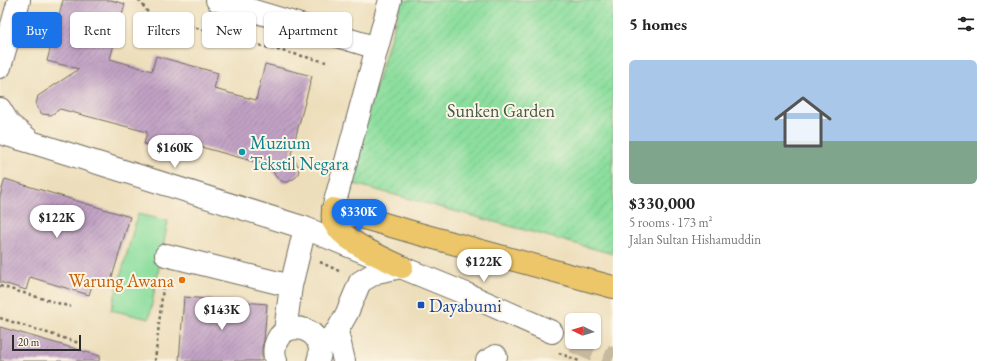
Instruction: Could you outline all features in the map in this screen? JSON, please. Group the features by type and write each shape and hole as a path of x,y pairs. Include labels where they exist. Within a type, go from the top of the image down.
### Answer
{"highway":[{"path":"402,267 349,238 338,228 332,219 333,209 613,287"}],"street":[{"path":"0,67 18,0"},
{"path":"217,0 377,48"},
{"path":"333,209 390,0"},
{"path":"0,109 9,124 34,143"},
{"path":"0,133 305,228 360,252 402,267 516,315 552,332"},
{"path":"286,331 291,286 305,228"},
{"path":"166,255 291,286"},
{"path":"319,354 337,331 347,313 360,282 377,272 402,267"},
{"path":"276,361 274,350 276,343 280,336 293,328 307,330 313,335 318,341 319,354"},
{"path":"337,331 344,361"}],"path":[{"path":"139,0 149,14 238,40 326,62"},
{"path":"155,361 166,255"},
{"path":"0,286 71,307"},
{"path":"0,318 79,343"}],"green space":[{"name":"Sunken Garden","path":"402,0 613,0 613,254 347,182"},
{"path":"138,214 168,221 149,319 111,310"}],"building":[{"path":"63,0 111,0 125,4 123,12 70,12 70,48 113,48 110,59 152,71 156,56 218,73 214,89 256,100 265,64 312,76 291,154 299,167 298,175 288,182 283,182 276,177 270,166 194,145 191,157 144,144 147,132 60,109 51,115 42,114 37,108 36,104 38,96 79,69 47,61 50,48 62,48 62,12 60,12"},
{"path":"5,179 130,217 110,284 94,279 89,295 30,277 26,290 0,282 0,196"},
{"path":"184,297 267,304 262,361 179,361"},
{"path":"0,327 100,356 99,361 0,361"}],"tunnel":[{"path":"590,349 613,359"}],"place":[{"name":"Muzium Tekstil Negara","path":"242,152"},
{"name":"Warung Awana","path":"182,280"},
{"name":"Dayabumi","path":"421,305"}]}
